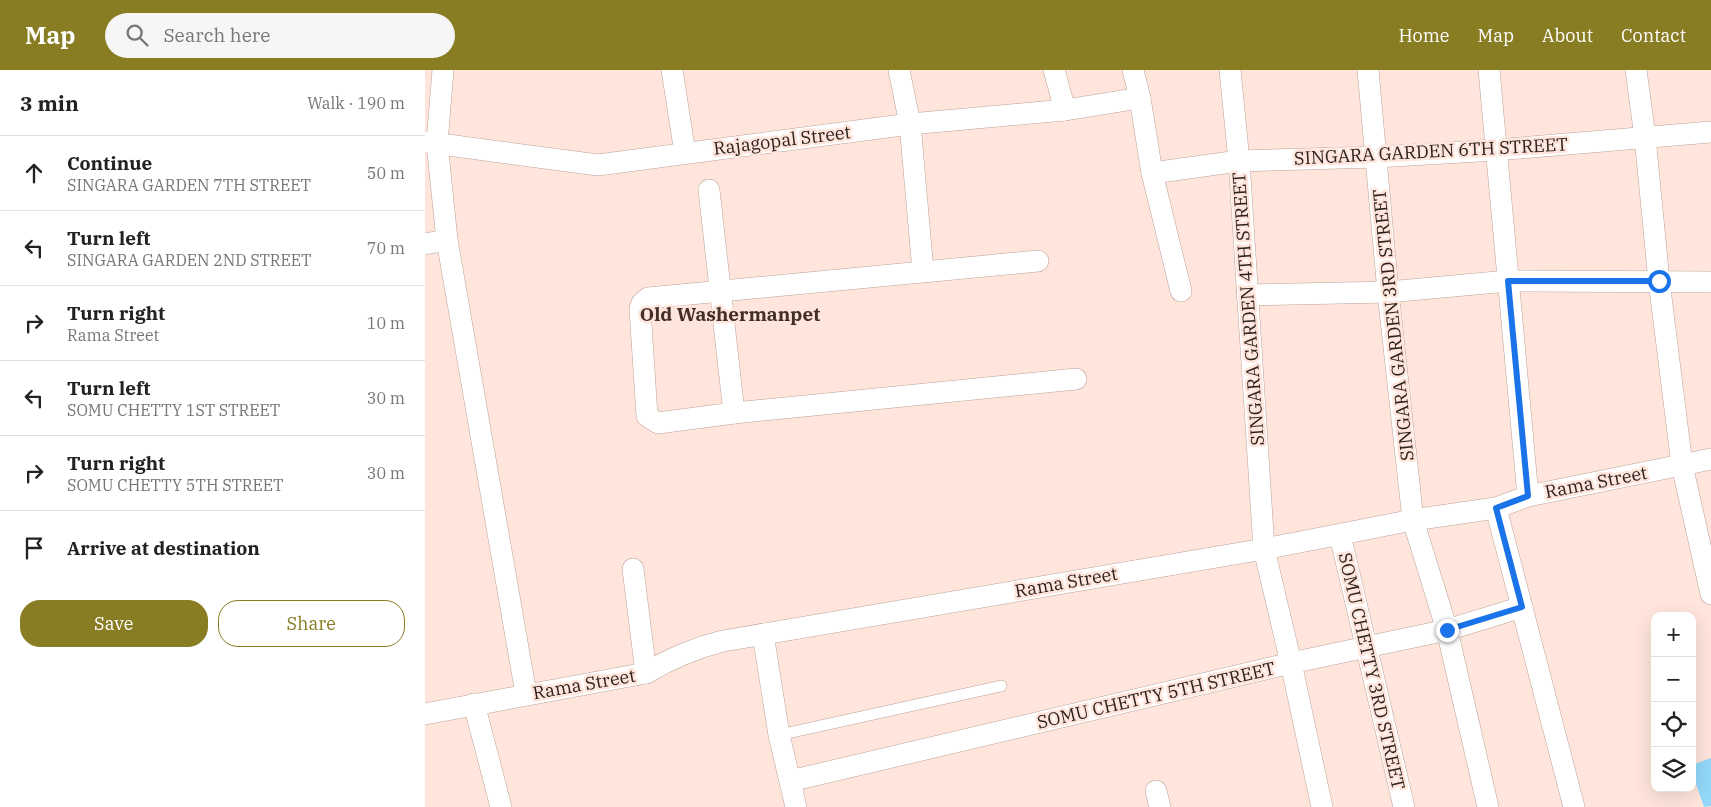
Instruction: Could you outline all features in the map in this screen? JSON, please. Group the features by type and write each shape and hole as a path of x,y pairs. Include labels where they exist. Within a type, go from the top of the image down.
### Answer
{"street":[{"path":"443,70 431,142 526,694"},
{"path":"672,70 685,153"},
{"path":"899,70 910,124 923,271"},
{"path":"1054,70 1065,110"},
{"path":"1133,70 1140,98 1152,173 1181,291"},
{"name":"SINGARA GARDEN 4TH STREET","path":"1230,70 1239,161 1264,549 1322,807"},
{"name":"SINGARA GARDEN 3RD STREET","path":"1368,70 1388,292 1413,520 1447,630 1487,807"},
{"path":"1489,70 1528,496"},
{"path":"1636,70 1645,137 1659,281 1682,466 1710,587"},
{"name":"Rajagopal Street","path":"431,142 598,165 910,124 1065,110 1140,98"},
{"name":"SINGARA GARDEN 6TH STREET","path":"1152,173 1239,161 1376,157 1496,150 1711,132"},
{"path":"709,190 734,413"},
{"path":"425,244 447,240"},
{"path":"1039,261 647,298 642,303 640,309 647,416 658,423 734,413 1076,379"},
{"path":"1247,295 1388,292 1508,281 1711,282"},
{"name":"Rama Street","path":"425,714 646,673 695,648 723,640 1264,549 1413,520 1496,508 1528,496 1711,459"},
{"path":"1496,508 1574,807"},
{"name":"SOMU CHETTY 3RD STREET","path":"1340,535 1405,807"},
{"path":"633,569 646,673"},
{"name":"SOMU CHETTY 5TH STREET","path":"789,781 1291,664 1447,630 1522,607"},
{"path":"763,634 779,735 796,807"},
{"path":"474,704 501,807"}],"lane":[{"path":"779,735 1001,686"}],"water":[{"path":"1711,758 1711,806 1704,807 1696,784 1696,764"}],"district":[{"name":"Old Washermanpet","path":"730,314"}],"route":[{"path":"1447,630 1522,607 1496,508 1528,496 1508,281 1659,281"}]}
